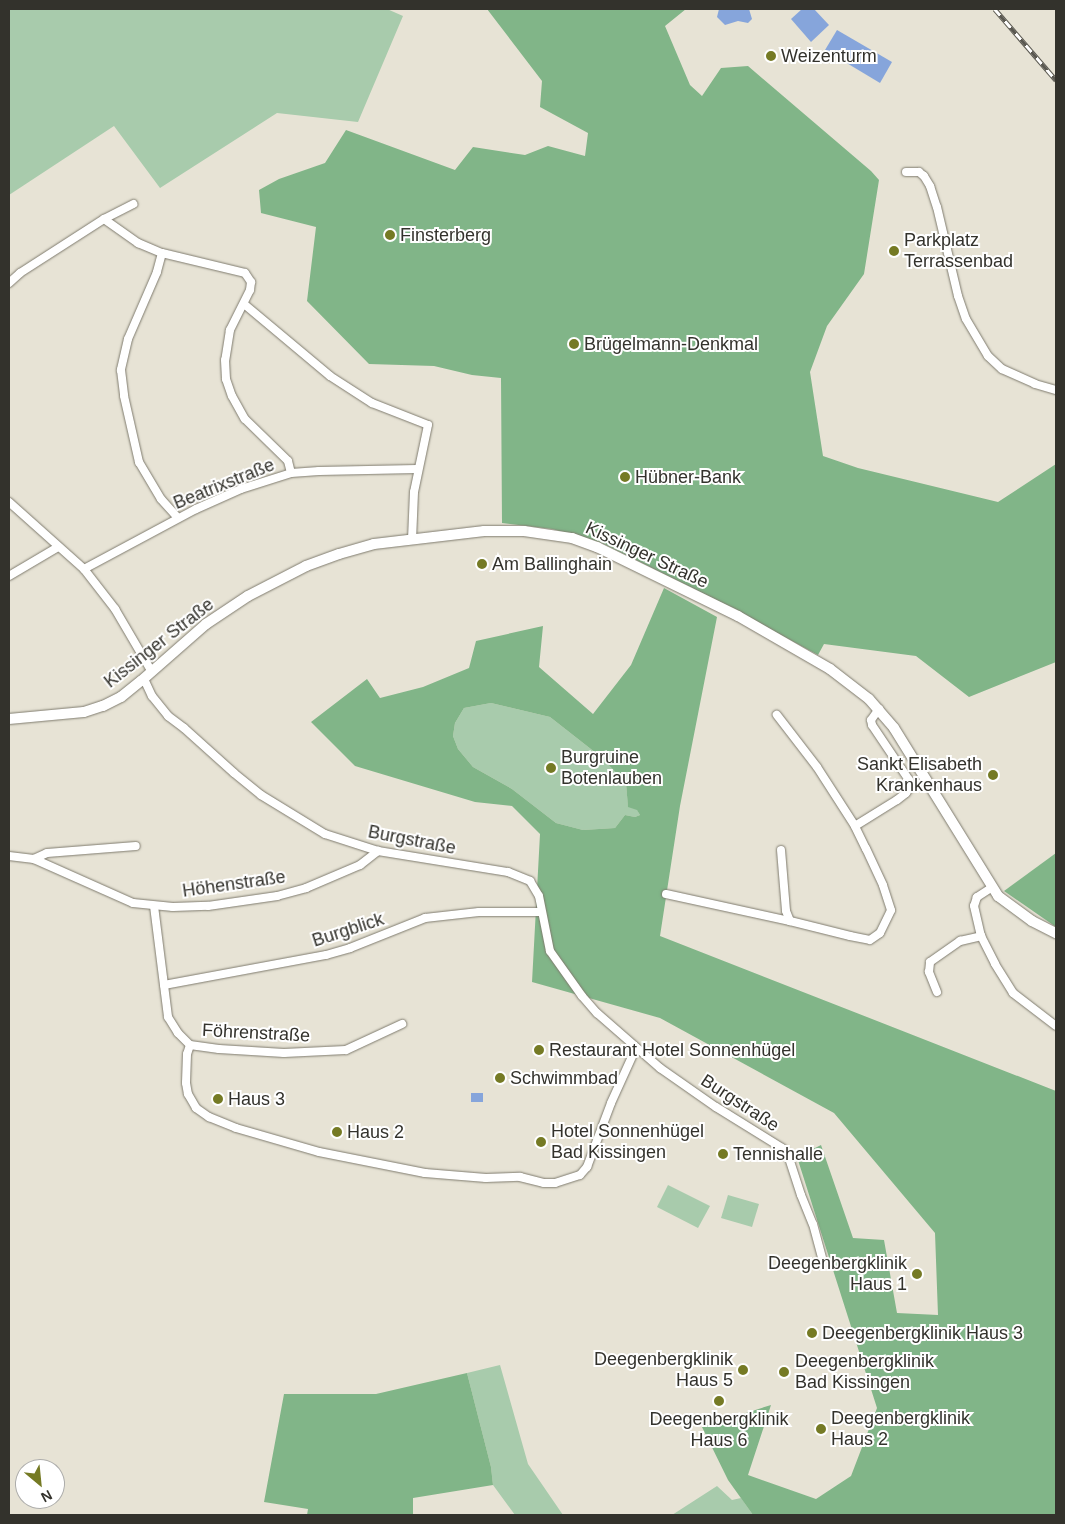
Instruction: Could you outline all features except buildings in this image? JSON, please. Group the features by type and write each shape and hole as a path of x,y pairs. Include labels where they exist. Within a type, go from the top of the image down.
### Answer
{"street":[{"path":"906,172 919,172 930,186 937,207 958,296 966,319 988,356 1002,369 1035,384 1056,390"},
{"path":"9,283 20,273 104,219 133,204"},
{"path":"104,219 138,243 162,253 245,273 251,282 250,290 230,330 225,360 226,379 232,396 245,419 288,461 291,473"},
{"path":"162,253 128,338 122,370 124,396 140,462 161,499 178,518"},
{"path":"244,304 330,376 372,403 428,425 417,469 412,539"},
{"name":"Beatrixstraße","path":"84,569 178,518 241,489 291,473 319,470 417,469"},
{"name":"Burgstraße","path":"9,502 84,569 115,609 148,676 152,696 168,716 261,795 325,834 378,851 522,876 535,886 539,896 550,950 582,996 636,1048 710,1102 782,1148 792,1162 801,1196 814,1224 822,1258"},
{"name":"Kissinger Straße","path":"9,719 84,712 103,706 121,696 148,676 206,624 248,596 289,575 339,554 374,544 507,530 572,538 597,546 738,616 830,669 879,709 914,758 991,888 1012,907 1032,921 1056,933"},
{"path":"9,576 58,547"},
{"path":"855,826 898,800 906,794 910,787 909,780 872,725 871,720 879,709"},
{"path":"666,894 870,940 880,933 892,910 855,826 817,767 777,715"},
{"name":"Höhenstraße","path":"34,859 47,853 136,846"},
{"path":"781,850 786,911 790,921"},
{"name":"Höhenstraße","path":"9,856 34,859 133,903 154,906 208,906 277,896 306,888 360,865 378,851"},
{"path":"991,888 977,897 974,906 981,936 1013,993 1056,1026"},
{"name":"Föhrenstraße","path":"154,906 168,1017 178,1033 190,1045 219,1050 284,1053 346,1050 402,1024"},
{"name":"Burgblick","path":"164,985 342,951 425,918 479,912 541,912"},
{"path":"937,992 929,972 930,962 960,941 981,936"},
{"path":"190,1045 187,1054 186,1083 188,1094 196,1108 209,1117 236,1128 319,1152 425,1173 486,1178 520,1177 544,1183 555,1183 580,1175 587,1168 611,1103 636,1048"}],"green space":[{"path":"9,9 387,9 403,16 358,122 277,113 160,188 114,126 9,195"},
{"path":"487,9 686,9 665,26 690,85 702,96 721,68 748,66 871,171 879,180 864,274 827,326 810,372 823,456 858,468 998,502 1056,464 1056,662 969,697 916,656 824,644 818,655 714,599 600,542 552,529 502,523 501,378 472,375 434,366 369,364 307,301 316,227 261,213 259,190 279,179 325,163 346,130 455,170 473,147 525,155 548,146 585,156 588,133 540,107 542,81"},
{"path":"664,588 717,617 680,806 660,936 1056,1091 1056,1515 753,1515 728,1480 702,1427 771,1405 748,1475 816,1499 851,1476 877,1408 797,1157 821,1145 853,1238 884,1240 897,1313 938,1315 935,1233 834,1113 660,1018 532,982 540,834 512,806 475,802 355,766 311,722 367,679 380,698 423,687 469,668 476,641 543,626 539,667 593,714 631,665","holes":["491,703 550,717 601,757 626,783 628,807 637,810 640,815 635,817 625,815 615,828 583,830 556,823 512,789 473,767 458,749 453,736 455,723 464,708"]},
{"path":"491,703 550,717 601,757 626,783 628,806 637,809 640,815 635,817 625,815 615,828 583,830 556,823 512,789 473,767 458,749 453,736 455,723 464,708"},
{"path":"1056,853 1056,927 1004,891"},
{"path":"668,1185 710,1206 698,1228 657,1207"},
{"path":"728,1195 759,1204 752,1227 721,1218"},
{"path":"500,1365 528,1464 563,1515 515,1515 493,1485 491,1467 467,1373"},
{"path":"467,1373 491,1467 493,1485 413,1498 413,1515 307,1515 308,1509 264,1502 284,1394 376,1394"},
{"path":"717,1486 732,1500 741,1498 753,1515 672,1515"}],"water":[{"path":"719,9 749,9 752,19 748,23 738,21 725,25 717,17"},
{"path":"802,9 814,9 829,25 811,42 791,19"},
{"path":"837,30 892,62 880,83 825,50"},
{"path":"471,1093 483,1093 483,1102 471,1102"}],"railway":[{"path":"995,9 1056,80"}],"place":[{"name":"Weizenturm","path":"771,56"},
{"name":"Finsterberg","path":"390,235"},
{"name":"Parkplatz Terrassenbad","path":"894,251"},
{"name":"Brügelmann-Denkmal","path":"574,344"},
{"name":"Hübner-Bank","path":"625,477"},
{"name":"Am Ballinghain","path":"482,564"},
{"name":"Burgruine Botenlauben","path":"551,768"},
{"name":"Sankt Elisabeth Krankenhaus","path":"993,775"},
{"name":"Restaurant Hotel Sonnenhügel","path":"539,1050"},
{"name":"Schwimmbad","path":"500,1078"},
{"name":"Haus 3","path":"218,1099"},
{"name":"Haus 2","path":"337,1132"},
{"name":"Hotel Sonnenhügel Bad Kissingen","path":"541,1142"},
{"name":"Tennishalle","path":"723,1154"},
{"name":"Deegenbergklinik Haus 1","path":"917,1274"},
{"name":"Deegenbergklinik Haus 3","path":"812,1333"},
{"name":"Deegenbergklinik Haus 5","path":"743,1370"},
{"name":"Deegenbergklinik Bad Kissingen","path":"784,1372"},
{"name":"Deegenbergklinik Haus 6","path":"719,1401"},
{"name":"Deegenbergklinik Haus 2","path":"821,1429"}]}
